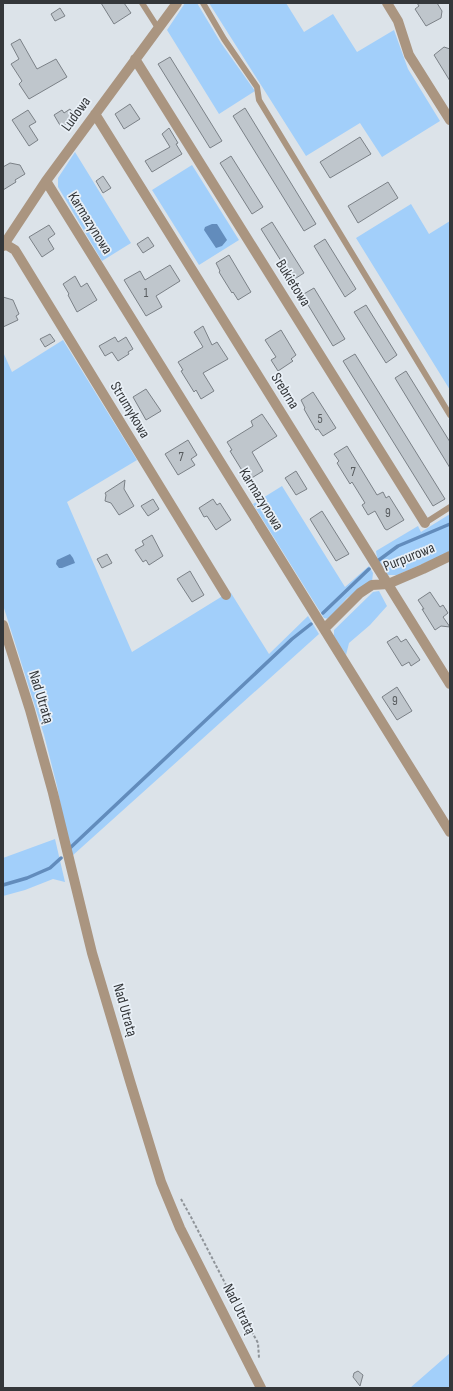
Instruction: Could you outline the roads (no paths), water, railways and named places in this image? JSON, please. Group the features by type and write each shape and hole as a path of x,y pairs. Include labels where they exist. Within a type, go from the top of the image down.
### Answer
{"street":[{"name":"Ludowa","path":"4,245 46,181 177,3"},
{"path":"387,3 398,21 409,55 450,120"},
{"name":"Bukietowa","path":"135,59 425,523"},
{"name":"Srebrna","path":"94,114 450,684"},
{"name":"Karmazynowa","path":"46,181 450,832"},
{"name":"Strumykowa","path":"4,245 15,250 226,595"},
{"name":"Purpurowa","path":"324,629 360,593 372,585 388,584 450,556"},
{"name":"Nad Utratą","path":"3,625 30,710 92,953 159,1175 180,1228 261,1388"}],"lane":[{"path":"142,3 158,28"},
{"path":"203,3 224,39 257,87 259,100 450,415"},
{"path":"425,523 450,507"}],"waterway":[{"path":"379,560 398,546 450,524"},
{"path":"323,613 369,569"},
{"path":"70,848 292,639 311,624"},
{"path":"3,885 27,878 50,868 61,858"}]}
